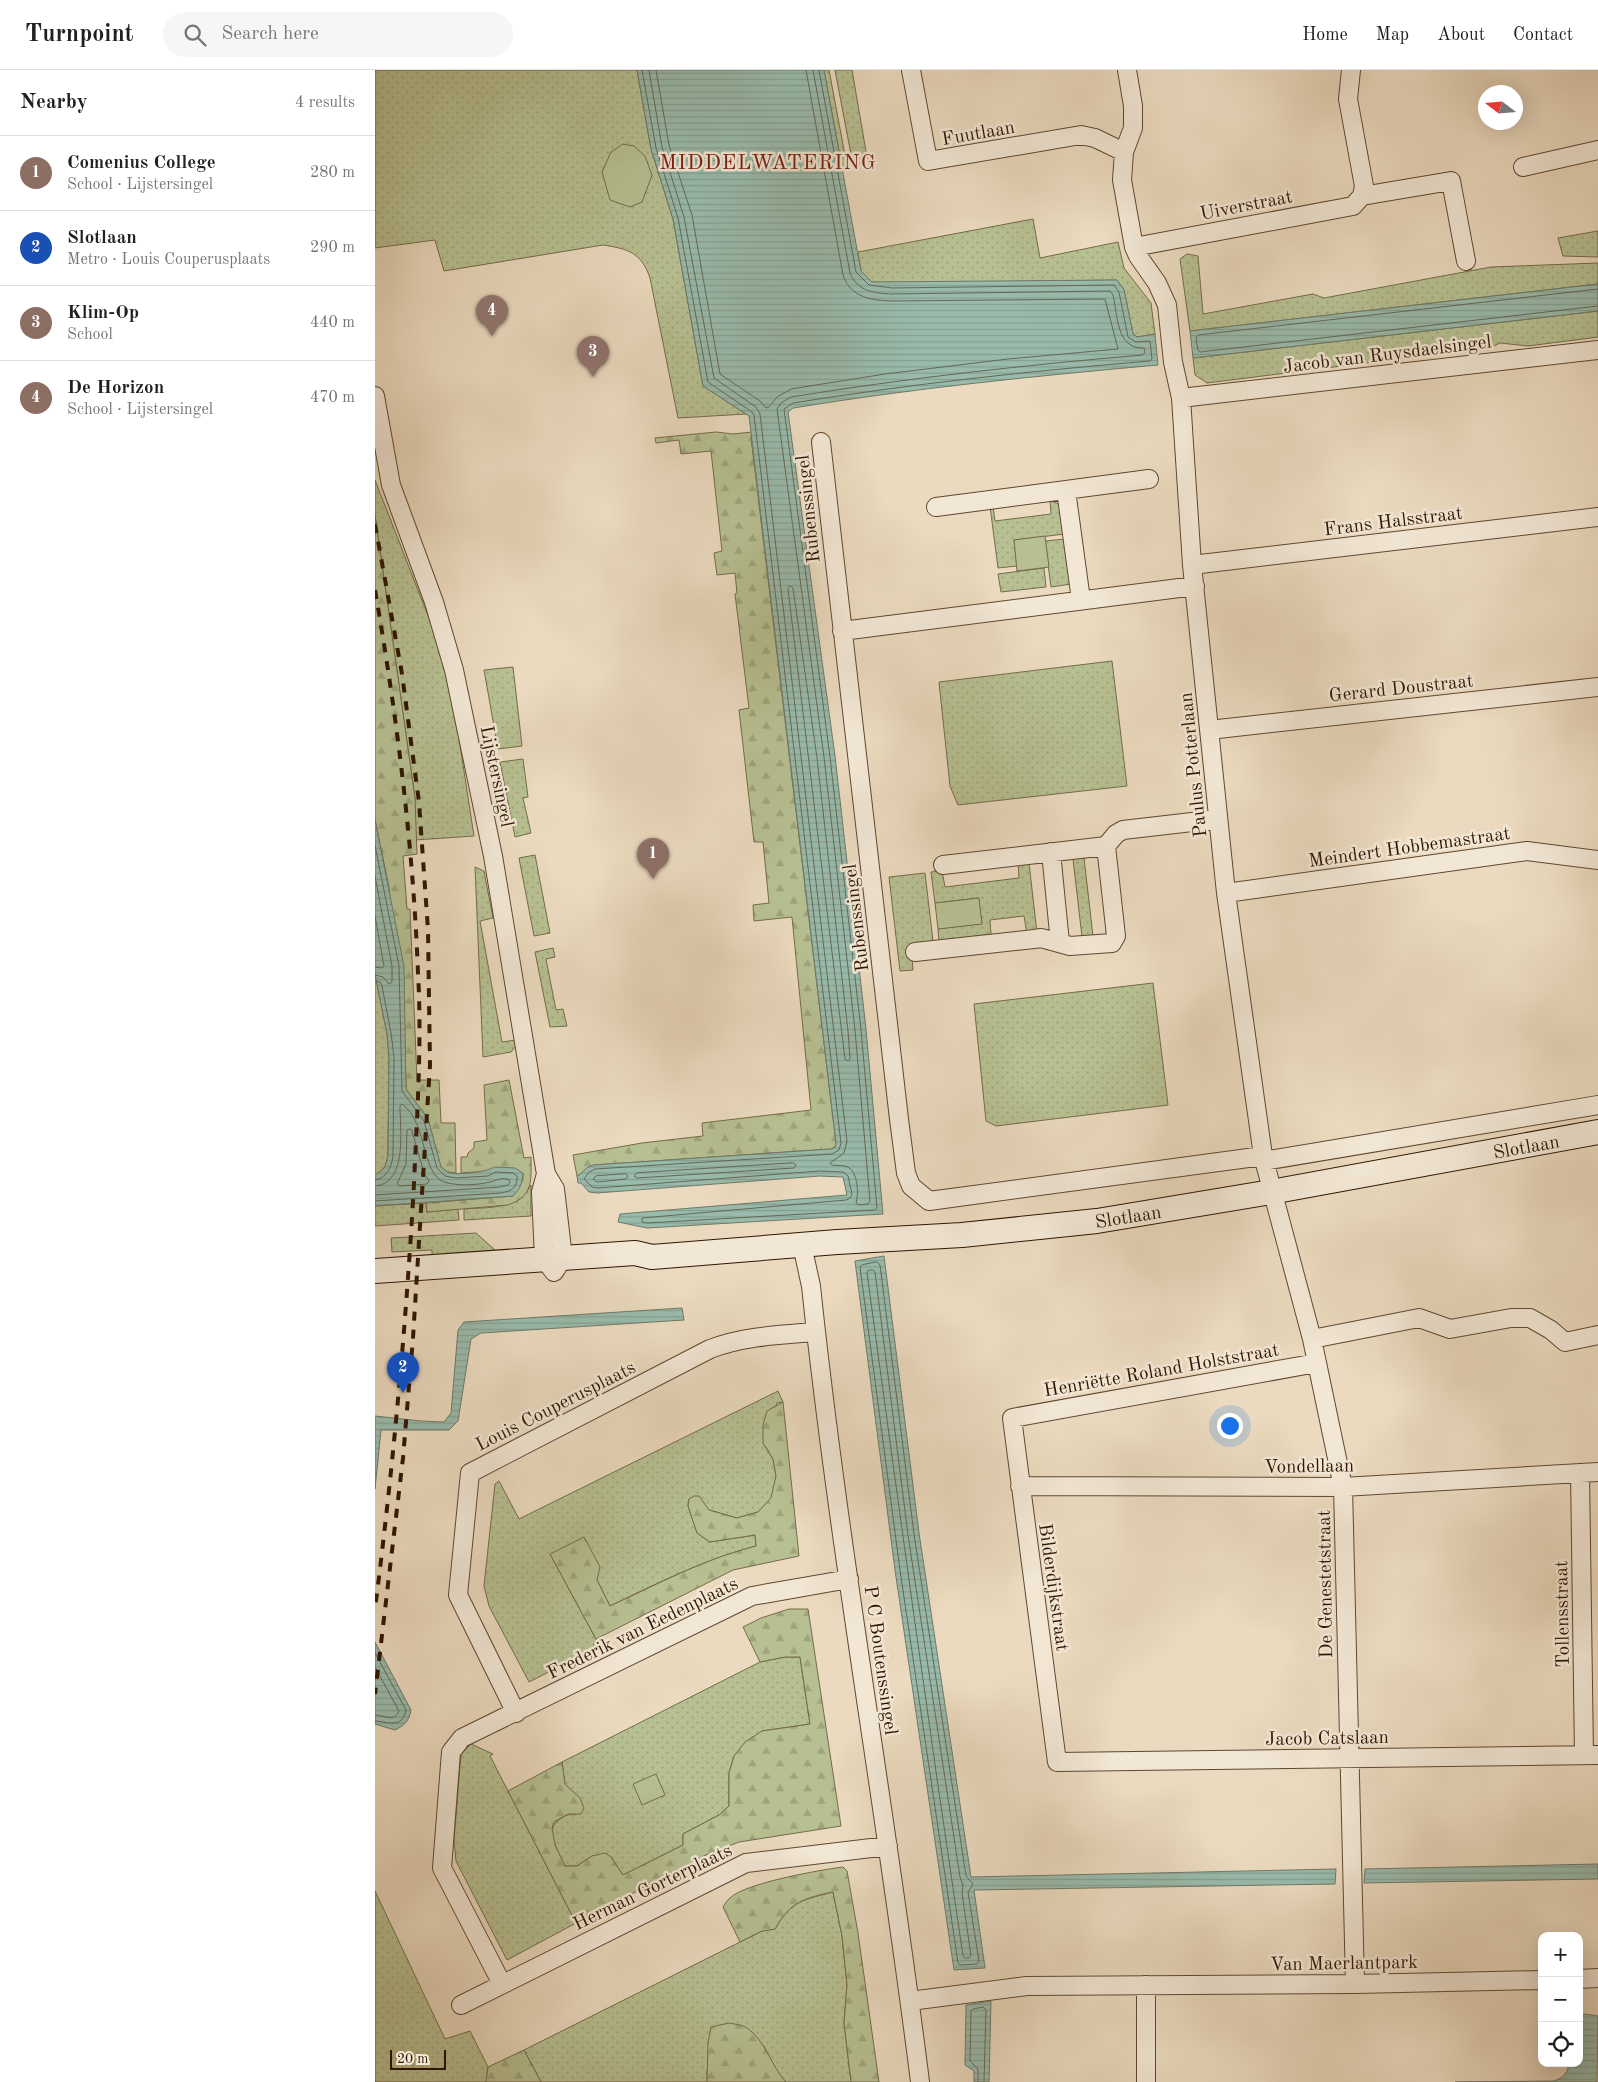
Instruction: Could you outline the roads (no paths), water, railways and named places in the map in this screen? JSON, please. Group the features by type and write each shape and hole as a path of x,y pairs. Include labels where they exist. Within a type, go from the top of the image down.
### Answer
{"street":[{"name":"Fuutlaan","path":"911,70 928,162 1081,135 1095,138 1124,152"},
{"name":"Paulus Potterlaan","path":"1127,70 1133,106 1133,128 1124,152 1122,180 1134,247 1141,261 1157,283 1167,305 1173,362 1181,398 1192,565 1226,893 1263,1159 1271,1192"},
{"path":"1351,70 1348,99 1364,186 1362,196"},
{"path":"1523,167 1598,150"},
{"name":"Uiverstraat","path":"1134,247 1281,218 1341,209 1353,206 1362,196 1451,181 1466,261"},
{"name":"Jacob van Ruysdaelsingel","path":"1181,398 1598,350"},
{"name":"Lijstersingel","path":"375,396 391,485 435,602 454,670 493,856 546,1174 555,1189 553,1263"},
{"name":"Rubenssingel","path":"821,442 901,1137 906,1173 911,1186 920,1195"},
{"path":"936,507 1149,479"},
{"path":"1066,490 1081,600"},
{"name":"Frans Halsstraat","path":"1192,565 1598,517"},
{"path":"842,631 1195,586"},
{"name":"Gerard Doustraat","path":"1209,730 1598,687"},
{"path":"943,865 1106,846 1116,834 1123,830 1218,819"},
{"path":"915,952 1034,938 1074,946 1112,942 1116,938 1106,846"},
{"name":"Meindert Hobbemastraat","path":"1226,893 1527,851 1598,860"},
{"path":"1051,852 1059,943"},
{"name":"Slotlaan","path":"920,1195 929,1201 1263,1159 1598,1105"},
{"name":"Slotlaan","path":"375,1285 635,1253 652,1257 962,1235 1097,1221 1271,1192 1598,1132"},
{"name":"De Genestetstraat","path":"1271,1192 1312,1339 1343,1487 1355,1984"},
{"name":"P C Boutenssingel","path":"802,1245 811,1286 849,1579 920,2082"},
{"name":"Slotlaan","path":"375,1271 553,1263"},
{"path":"1312,1339 1419,1318 1450,1329 1511,1318 1530,1318 1551,1330 1565,1342 1598,1335"},
{"name":"Louis Couperusplaats","path":"516,1713 458,1595 470,1472 710,1349 731,1341 753,1337 816,1332"},
{"name":"Henriëtte Roland Holststraat","path":"1012,1418 1317,1363"},
{"name":"Bilderdijkstraat","path":"1012,1418 1057,1762"},
{"name":"Vondellaan","path":"1020,1486 1343,1487 1598,1472"},
{"name":"Tollensstraat","path":"1580,1473 1591,1755"},
{"name":"Frederik van Eedenplaats","path":"516,1713 752,1596 849,1579"},
{"path":"502,1984 442,1868 451,1752 462,1738 516,1713"},
{"name":"Jacob Catslaan","path":"1057,1762 1591,1755"},
{"name":"Herman Gorterplaats","path":"461,2005 746,1863 888,1846"},
{"path":"1583,1979 1598,1978"},
{"name":"Van Maerlantpark","path":"910,2001 1027,1986 1355,1984 1538,1980"},
{"path":"1146,1985 1147,2082"}],"water":[{"path":"637,70 824,70 861,271 872,282 1117,280 1124,290 1133,334 1137,337 1155,334 1158,365 930,389 793,408 788,412 835,756 866,1029 883,1214 647,1228 618,1222 620,1214 847,1195 843,1177 820,1176 597,1193 589,1192 581,1183 578,1183 577,1176 588,1167 594,1165 831,1149 835,1147 836,1143 749,416 703,386 673,219 651,149"},
{"path":"1598,284 1598,311 1193,358 1190,331"},
{"path":"375,820 404,966 406,1089 428,1119 441,1167 448,1172 458,1174 479,1172 494,1167 515,1168 523,1173 520,1186 513,1196 375,1206 375,1176 385,1167 388,1155 389,1057 387,1034 375,974"},
{"path":"884,1256 919,1533 971,1877 1336,1869 1335,1884 974,1890 985,1968 954,1970 895,1570 855,1261"},
{"path":"682,1308 684,1320 481,1333 471,1339 458,1421 449,1430 381,1430 375,1489 375,1416 444,1422 451,1413 458,1330 464,1322"},
{"path":"375,1642 411,1710 406,1722 395,1730 375,1724"},
{"path":"1598,1864 1598,1879 1364,1883 1365,1869"},
{"path":"991,2001 989,2082 974,2082 974,2071 965,2065 966,2005"},
{"path":"1583,2015 1598,2016 1597,2082 1455,2082 1554,2081 1565,2075 1568,2067 1583,2067"}],"railway":[{"path":"375,524 402,674 419,802 428,930 430,1065 413,1338 403,1458 375,1694"},
{"path":"375,590 403,781 416,925 419,999 419,1079 407,1290 393,1450 375,1609"}],"place":[{"name":"De Horizon","path":"492,336"},
{"name":"Klim-Op","path":"593,377"},
{"name":"Comenius College","path":"653,879"},
{"name":"Slotlaan","path":"403,1393"}],"district":[{"name":"MIDDELWATERING","path":"768,162"}]}
